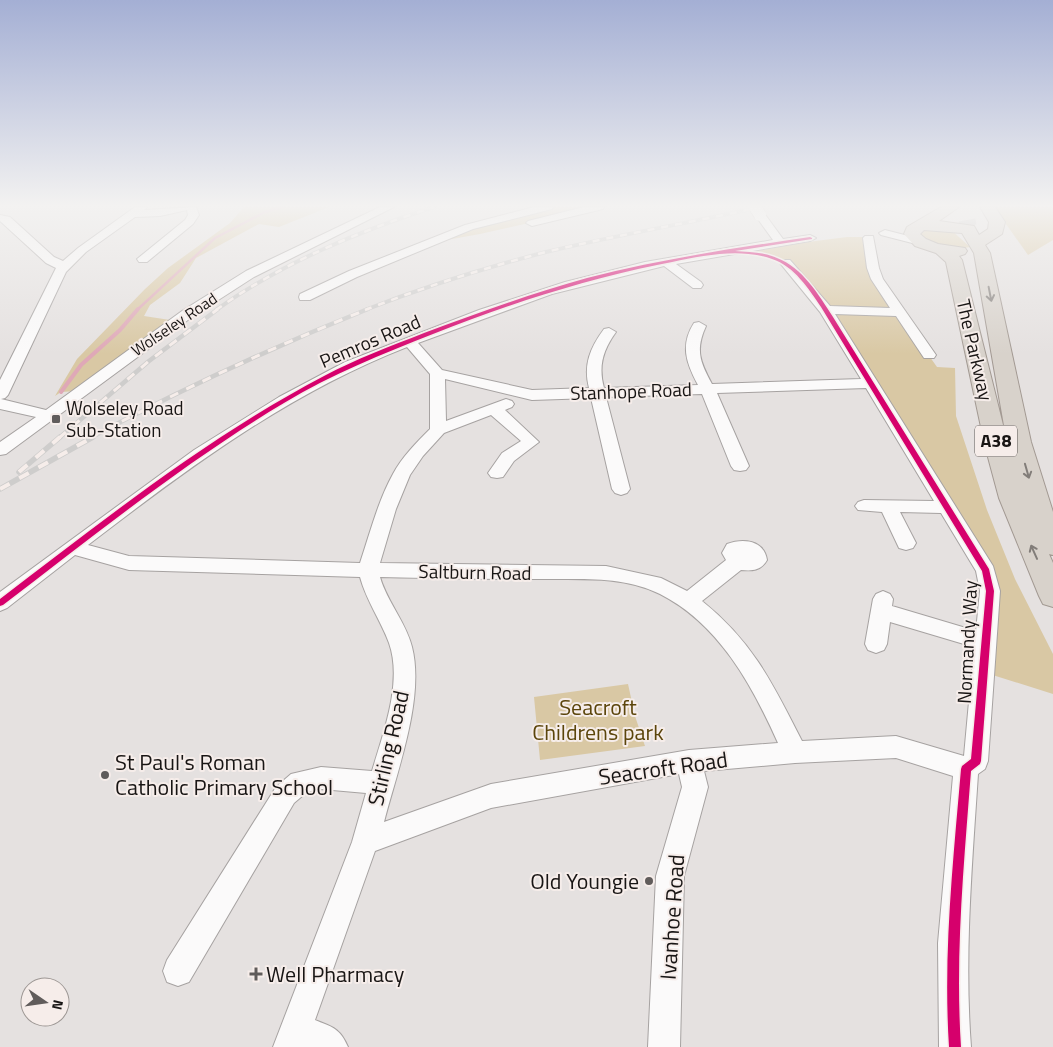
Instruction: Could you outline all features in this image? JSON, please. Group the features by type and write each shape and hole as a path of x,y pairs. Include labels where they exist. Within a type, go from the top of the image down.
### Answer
{"highway":[{"name":"The Parkway","path":"949,256 954,260 1002,464 1026,534 1053,596"},
{"name":"The Parkway","path":"981,256 1019,442 1045,528 1053,546"}],"street":[{"path":"45,256 56,264 65,265"},
{"path":"0,395 65,265 75,256"},
{"path":"143,259 147,256"},
{"name":"Wolseley Road","path":"0,450 147,342 250,274 288,256"},
{"path":"305,297 396,256"},
{"name":"Pemros Road","path":"0,603 202,451 246,422 330,375 409,342 528,297 592,278 692,256"},
{"path":"870,256 877,279 929,355"},
{"path":"666,262 697,286"},
{"name":"Normandy Way","path":"786,263 826,310 986,570 990,591 976,761 966,768 954,938 953,1016 955,1047"},
{"path":"826,310 898,312"},
{"path":"699,326 693,340 692,353 740,466"},
{"path":"609,332 594,358 593,375 621,489"},
{"path":"409,342 437,373 438,430"},
{"name":"Stanhope Road","path":"437,373 525,394 871,383"},
{"path":"368,570 387,509 401,475 417,452 438,430 516,400 525,394"},
{"path":"0,404 48,416"},
{"path":"494,408 531,442 508,457 497,472"},
{"path":"864,506 947,507"},
{"path":"888,506 906,543"},
{"name":"Saltburn Road","path":"73,548 130,563 368,570 606,573 641,580 668,589 711,620 758,678 795,752"},
{"path":"687,602 738,562"},
{"name":"Stirling Road","path":"293,1038 366,842 400,716 405,676 401,646 389,617 372,585 368,570"},
{"path":"876,644 882,604 986,642"},
{"name":"Seacroft Road","path":"366,842 490,796 688,761 795,752 896,747 966,768"},
{"name":"Ivanhoe Road","path":"664,1047 670,876 695,787 688,761"},
{"path":"191,962 285,795 300,782 321,778 382,783"},
{"path":"293,1038 326,1041 332,1047"}],"green space":[{"path":"185,256 200,256 196,258 180,283 150,305 144,316 170,320 77,391 61,392 55,396 77,359 168,268"},
{"path":"758,256 872,256 873,268 898,312 937,367 955,368 956,416 987,510 1015,579 1053,654 1053,694 983,672 990,591 826,310 786,266 767,257"},
{"name":"Seacroft Childrens park","path":"628,684 635,716 645,746 540,760 534,697"}],"waterway":[{"path":"138,309 196,256"},
{"path":"61,392 81,365 120,330 138,309"}],"railway":[{"path":"216,310 241,293 309,256"},
{"path":"365,310 454,278 532,256"},
{"path":"59,438 149,361 218,309"},
{"path":"90,438 227,370 297,338 368,309"},
{"path":"19,472 60,437"},
{"path":"0,489 93,437"}],"cycle path":[{"path":"0,603 159,482 241,426 284,400 350,365 526,298 618,272 701,256"},
{"path":"766,256 785,263 794,270 817,297 986,571 990,591 976,761 966,769 955,908 952,978 955,1047"}],"place":[{"name":"Wolseley Road Sub-Station","path":"56,419"},
{"name":"St Paul's Roman Catholic Primary School","path":"105,775"},
{"name":"Old Youngie","path":"649,881"},
{"name":"Well Pharmacy","path":"256,974"}]}
